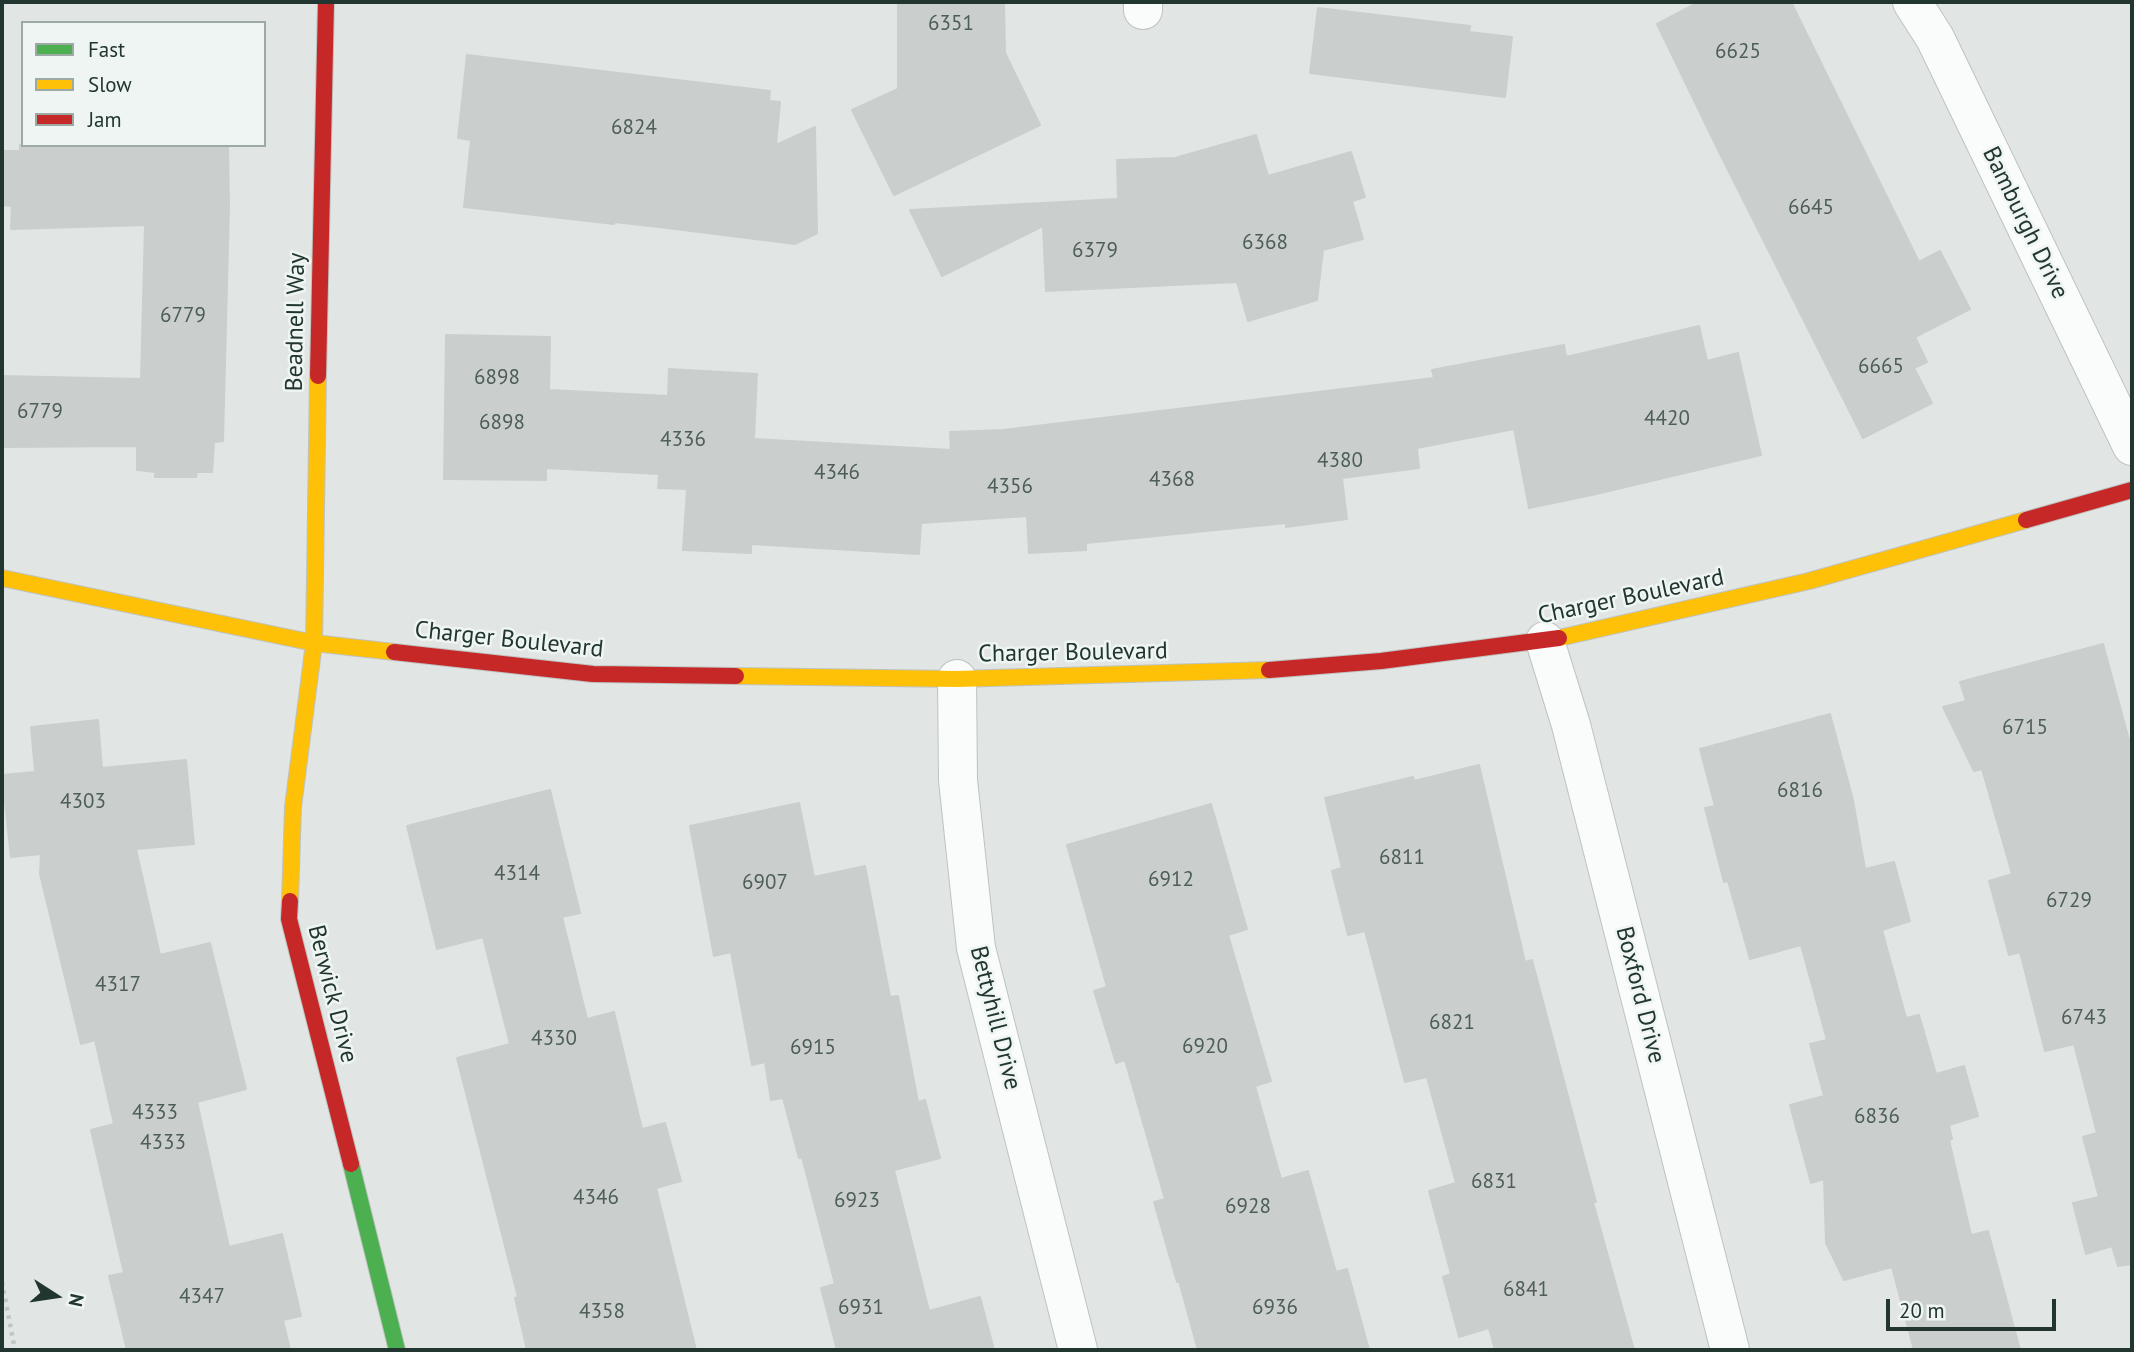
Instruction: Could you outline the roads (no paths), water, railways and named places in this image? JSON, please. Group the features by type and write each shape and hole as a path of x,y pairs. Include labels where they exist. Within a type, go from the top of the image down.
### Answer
{"street":[{"name":"Beadnell Way","path":"314,643 326,2"},
{"name":"Bamburgh Drive","path":"1912,2 1935,38 2132,446"},
{"name":"Charger Boulevard","path":"2,578 314,643 593,674 957,679 1248,672 1381,661 1545,641 1809,581 2132,490"},
{"name":"Boxford Drive","path":"1545,641 1571,726 1730,1350"},
{"name":"Berwick Drive","path":"314,643 293,807 289,919 397,1350"},
{"name":"Bettyhill Drive","path":"957,679 958,780 976,948 1078,1350"}]}
